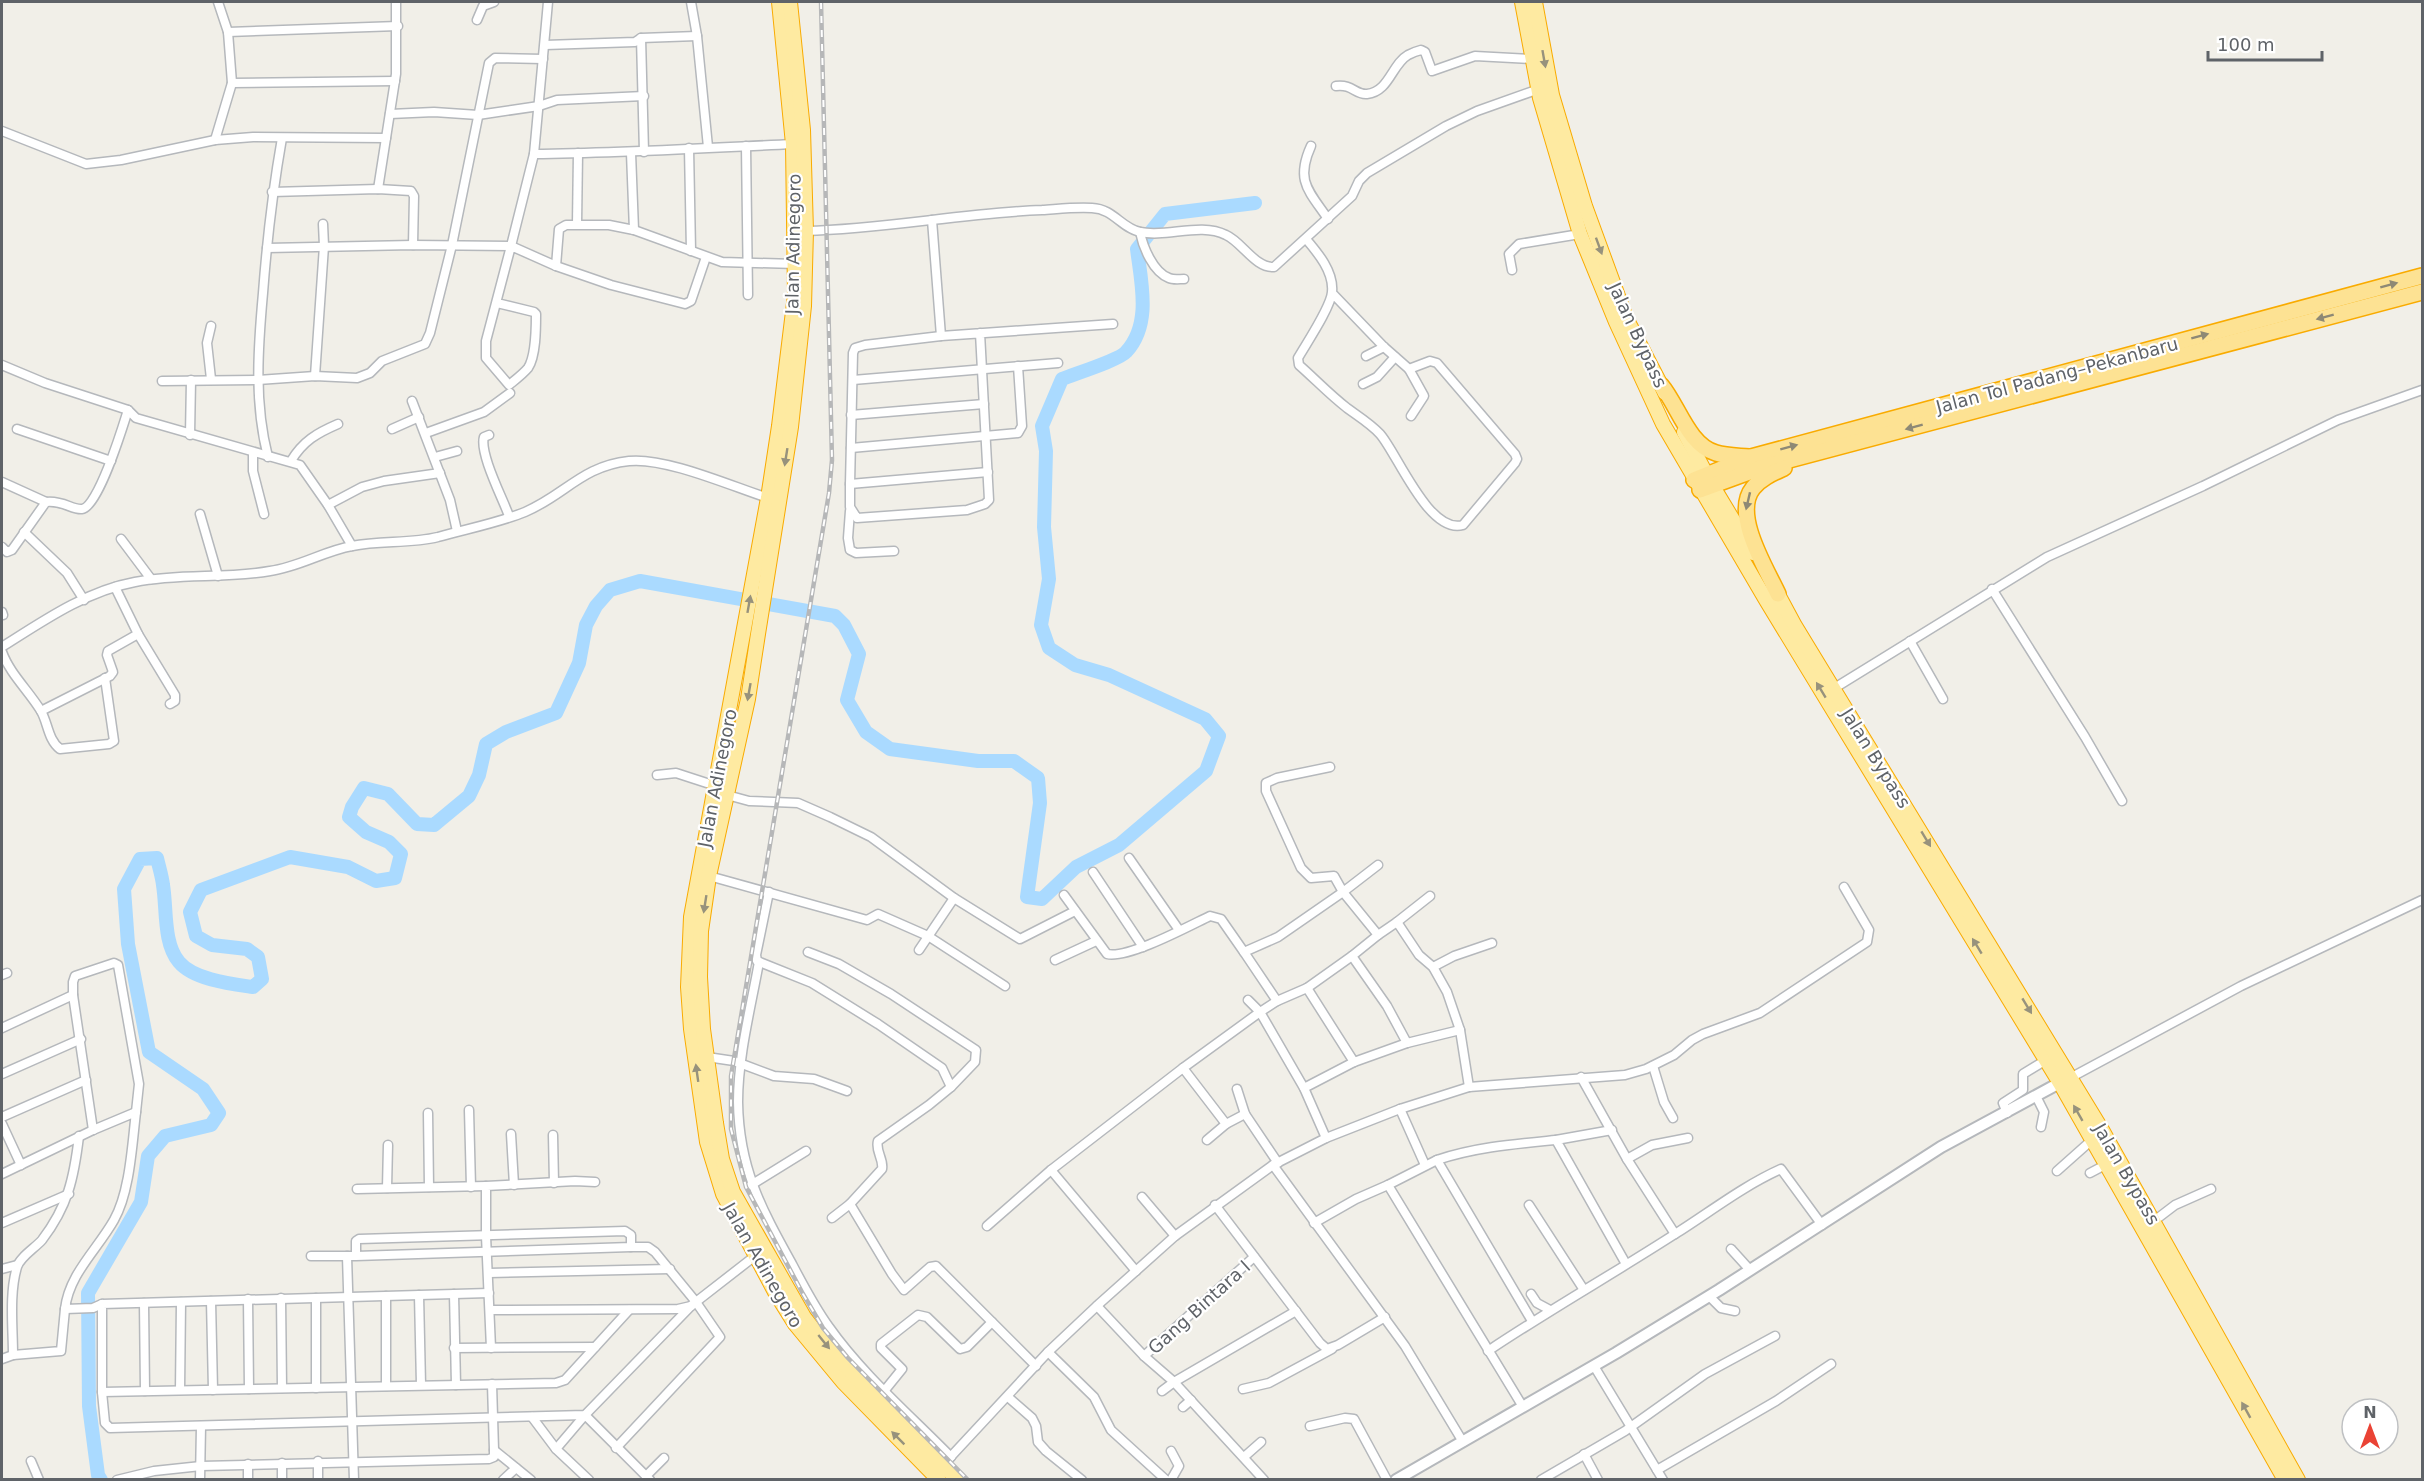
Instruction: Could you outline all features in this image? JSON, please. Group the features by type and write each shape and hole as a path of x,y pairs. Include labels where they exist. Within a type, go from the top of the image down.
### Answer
{"highway":[{"name":"Jalan Adinegoro","path":"721,791 748,699 758,634 768,498 785,427 795,295 793,144 779,2"},
{"name":"Jalan Adinegoro","path":"721,791 744,632 761,577 804,306 806,231 802,130 790,2"},
{"name":"Jalan Bypass","path":"1522,2 1539,89 1580,234 1625,342 1663,424 1778,594 1833,689 1865,752 2046,1060 2065,1080 2093,1139 2285,1479"},
{"name":"Jalan Bypass","path":"1535,2 1552,95 1566,151 1585,206 1626,318 1661,385 1703,482 2065,1080 2154,1221 2298,1479"},
{"name":"Jalan Tol Padang–Pekanbaru","path":"1703,482 1751,458 2422,276"},
{"name":"Jalan Tol Padang–Pekanbaru","path":"1703,482 2422,291"},
{"path":"1661,385 1701,446 1716,453 1751,458"},
{"path":"1778,594 1747,525 1746,508 1751,490 1762,479 1808,455"},
{"path":"721,791 709,849 710,876 701,931 700,977 707,1057 722,1159 733,1192 804,1317 865,1396 939,1479"},
{"name":"Jalan Adinegoro","path":"709,849 691,917 688,953 691,1029 707,1142 723,1194 755,1256 795,1324 819,1355 865,1396"},
{"path":"880,1411 947,1461 958,1479"}],"street":[{"path":"215,140 232,83 228,32 218,2"},
{"path":"378,189 395,81 398,26 396,2"},
{"path":"477,21 483,6 494,2"},
{"path":"497,303 536,314 534,337 536,346 528,368 509,385 486,358 486,341 534,154 548,2"},
{"path":"691,2 697,36 708,147"},
{"path":"228,32 398,26"},
{"path":"545,45 634,42 641,39 697,36"},
{"path":"641,39 644,152"},
{"path":"1336,87 1350,86 1362,94 1374,92 1381,87 1407,55 1422,50 1425,52 1432,71 1475,56 1532,59"},
{"path":"162,381 258,380 315,376 357,378 365,376 382,361 425,344 430,333 452,245 491,60 543,59"},
{"path":"232,83 395,81"},
{"path":"806,231 1014,211 1091,208 1109,212 1143,234 1208,230 1220,232 1229,236 1264,266 1269,267 1278,265 1352,196 1363,176 1403,150 1477,111 1539,89"},
{"path":"390,114 434,112 478,115 539,106 557,100 644,96"},
{"path":"2,131 86,164 122,160 215,140 253,137 386,138"},
{"path":"268,457 263,438 258,380 272,192 282,138"},
{"path":"534,154 631,153 688,148 793,144"},
{"path":"746,146 748,295"},
{"path":"1311,146 1304,160 1303,177 1306,189 1328,219"},
{"path":"688,148 691,251"},
{"path":"577,224 578,153"},
{"path":"631,153 634,230"},
{"path":"272,192 378,189 413,192 413,245"},
{"path":"932,220 941,336"},
{"path":"315,376 324,246 323,224"},
{"path":"556,266 559,229 566,225 577,224 609,225 634,230 722,262 796,264"},
{"path":"1143,234 1149,256 1160,272 1170,279 1184,279"},
{"path":"1512,270 1509,254 1519,244 1580,234"},
{"path":"1306,239 1322,260 1330,276 1333,294 1384,347 1409,369 1424,394 1420,405 1411,416"},
{"path":"267,248 413,245 511,246 556,266 611,285 685,304 692,301 706,257"},
{"path":"1333,294 1298,358 1299,365 1378,432 1390,446 1399,466 1424,503 1452,526 1462,525 1515,463 1516,456 1437,363 1430,361 1409,369"},
{"path":"894,551 856,553 850,550 848,538 853,353 859,346 941,336 1113,324"},
{"path":"211,326 207,343 211,380"},
{"path":"850,507 854,516 861,519 980,507 989,500 980,333"},
{"path":"1365,356 1384,347"},
{"path":"1363,384 1377,377 1395,357"},
{"path":"853,380 1058,363"},
{"path":"2,365 45,384 128,410 136,418 268,457 291,461 304,470 352,546"},
{"path":"851,448 1013,435 1021,430 1018,366"},
{"path":"190,435 192,380"},
{"path":"1833,689 1992,589 2048,557 2203,486 2338,420 2422,390"},
{"path":"426,433 484,412 510,393"},
{"path":"412,401 450,500 457,531"},
{"path":"851,415 984,404"},
{"path":"2,482 46,502 62,502 84,509 93,498 111,461 128,410"},
{"path":"392,429 419,417"},
{"path":"291,461 298,449 309,438 338,424"},
{"path":"17,429 111,461"},
{"path":"489,435 484,437 483,444 491,472 509,516"},
{"path":"435,457 457,450"},
{"path":"254,453 253,471 264,514"},
{"path":"2,647 59,612 115,587 151,579 269,572 296,567 352,546 435,538 524,512 550,498 590,471 607,464 656,461 768,498"},
{"path":"850,484 988,472"},
{"path":"328,505 362,487 384,481 440,473"},
{"path":"2,547 7,552 10,551 46,502"},
{"path":"200,514 218,576"},
{"path":"24,532 67,573 84,600"},
{"path":"122,539 151,579"},
{"path":"115,587 138,634 175,695 176,699 170,704"},
{"path":"1992,589 2085,737 2122,801"},
{"path":"41,711 113,672 107,655 108,651 138,634"},
{"path":"1910,641 1943,699"},
{"path":"2,652 25,692 41,711 54,742 60,749 112,743 115,739 105,678"},
{"path":"1330,767 1268,781 1266,791 1304,873 1311,878 1334,876 1343,892 1378,935"},
{"path":"657,775 676,773 750,801 777,801 806,806 870,837 954,898 1020,939 1075,911"},
{"path":"1129,858 1179,930"},
{"path":"1244,952 1285,932 1378,865"},
{"path":"1094,872 1143,947"},
{"path":"710,876 867,920 878,914 928,936 1005,986"},
{"path":"769,892 756,955 759,962 738,1101 743,1152 751,1185 775,1233 829,1328 947,1461 1048,1352 1097,1306 1175,1236 1275,1164 1326,1138 1400,1109 1469,1087 1625,1075 1653,1066 1703,1034 1760,1013 1867,942 1869,930 1844,887"},
{"path":"1064,895 1096,941 1107,954 1113,956 1143,947 1210,916 1216,916 1221,919 1277,1001"},
{"path":"987,1226 1051,1170 1183,1068 1277,1001 1307,988 1430,896"},
{"path":"919,950 954,898"},
{"path":"1396,1479 1594,1366 1709,1296 1941,1147 2241,986 2422,900"},
{"path":"1397,922 1419,955 1433,967 1447,992 1460,1030 1469,1087"},
{"path":"1055,960 1096,941"},
{"path":"1433,967 1454,956 1492,943"},
{"path":"808,952 839,964 970,1044 976,1050 976,1058 951,1087 878,1141 882,1169 850,1204 832,1218"},
{"path":"1352,956 1387,1006 1407,1043"},
{"path":"759,962 812,982 878,1024 942,1068 951,1087"},
{"path":"2,1359 13,1355 61,1351 69,1288 115,1219 129,1167 139,1084 117,965 114,963 75,976 73,982 93,1130"},
{"path":"1307,988 1353,1062"},
{"path":"2,1028 73,995"},
{"path":"1248,1000 1260,1012 1304,1088 1326,1138"},
{"path":"1304,1088 1353,1062 1407,1043 1460,1030"},
{"path":"2,1074 81,1039"},
{"path":"707,1057 742,1063 762,1073 814,1079 847,1091"},
{"path":"2007,1113 2003,1103 2023,1090 2023,1074 2046,1060"},
{"path":"1653,1066 1664,1102 1673,1118"},
{"path":"1183,1068 1227,1124"},
{"path":"1581,1077 1675,1234"},
{"path":"2,1117 86,1080"},
{"path":"1237,1089 1245,1114 1275,1164 1314,1223 1411,1355 1463,1442"},
{"path":"2036,1096 2045,1115 2041,1127"},
{"path":"1400,1109 1425,1165"},
{"path":"469,1110 471,1187"},
{"path":"2,1174 79,1136 136,1112"},
{"path":"428,1113 429,1187"},
{"path":"1207,1140 1227,1124 1245,1114"},
{"path":"2,1124 21,1165"},
{"path":"1314,1223 1356,1199 1437,1160 1496,1145 1556,1140 1612,1130"},
{"path":"512,1134 514,1185"},
{"path":"553,1135 554,1183"},
{"path":"2,1269 17,1265 42,1239 69,1194 79,1136"},
{"path":"1628,1158 1652,1144 1688,1138"},
{"path":"2057,1172 2093,1139"},
{"path":"1556,1140 1626,1264"},
{"path":"387,1188 388,1144"},
{"path":"751,1185 806,1151"},
{"path":"1437,1160 1532,1321"},
{"path":"2090,1173 2107,1164"},
{"path":"1488,1351 1532,1321 1781,1169 1822,1225"},
{"path":"1051,1170 1136,1271"},
{"path":"357,1190 595,1182"},
{"path":"1388,1185 1522,1407"},
{"path":"486,1186 491,1348"},
{"path":"2154,1221 2175,1205 2211,1189"},
{"path":"2,1223 69,1194"},
{"path":"1142,1197 1175,1236"},
{"path":"850,1204 904,1290 930,1268 936,1266 1036,1366"},
{"path":"1215,1205 1320,1343 1327,1349 1332,1349"},
{"path":"1528,1205 1584,1290"},
{"path":"312,1256 353,1255 625,1231 631,1241"},
{"path":"354,1479 349,1297 356,1241 487,1243 631,1241 652,1249 670,1269 720,1337 616,1448"},
{"path":"1731,1249 1750,1270"},
{"path":"556,1449 585,1415 694,1304 755,1256"},
{"name":"Gang Bintara I","path":"1144,1356 1254,1257"},
{"path":"13,1355 12,1310 17,1265"},
{"path":"489,1273 670,1269"},
{"path":"65,1309 93,1308 102,1304 489,1293"},
{"path":"454,1294 456,1384"},
{"path":"1531,1294 1539,1305 1550,1310"},
{"path":"419,1295 421,1385"},
{"path":"386,1296 386,1386"},
{"path":"1709,1296 1721,1308 1735,1311"},
{"path":"281,1298 282,1388"},
{"path":"316,1298 316,1388"},
{"path":"248,1299 249,1389"},
{"path":"211,1301 213,1390"},
{"path":"180,1390 181,1302"},
{"path":"144,1303 145,1391"},
{"path":"102,1304 102,1392 105,1423 110,1428 585,1415 648,1478 664,1458"},
{"path":"490,1310 678,1309 694,1304"},
{"path":"1097,1306 1144,1356 1174,1382 1264,1479"},
{"path":"2,1315 12,1310"},
{"path":"102,1392 561,1382 629,1310"},
{"path":"1162,1391 1296,1311"},
{"path":"885,1390 902,1369 881,1348 881,1344 918,1316 927,1317 960,1349 967,1347 992,1322"},
{"path":"1243,1389 1269,1383 1385,1317"},
{"path":"1541,1479 1631,1426 1705,1374 1775,1336"},
{"path":"454,1348 595,1347"},
{"path":"1048,1352 1094,1397 1111,1430 1166,1479"},
{"path":"1658,1470 1776,1401 1831,1364"},
{"path":"1594,1366 1663,1479"},
{"path":"119,1479 154,1471 201,1466 318,1461 489,1459 494,1456 492,1384"},
{"path":"1008,1397 1035,1422 1041,1446 1082,1479"},
{"path":"1183,1407 1191,1400"},
{"path":"532,1417 556,1449 589,1479"},
{"path":"1310,1426 1345,1418 1354,1419 1387,1479"},
{"path":"200,1479 201,1426"},
{"path":"1244,1457 1261,1442"},
{"path":"494,1450 531,1479"},
{"path":"1171,1451 1179,1466 1171,1479"},
{"path":"1584,1454 1598,1479"},
{"path":"31,1461 39,1479"},
{"path":"318,1461 318,1479"},
{"path":"248,1464 248,1479"},
{"path":"282,1464 282,1479"},
{"path":"503,1479 516,1468"}],"waterway":[{"path":"101,1480 98,1475 89,1406 88,1293 141,1202 148,1156 165,1136 211,1125 219,1113 203,1089 149,1052 128,944 124,889 140,859 157,858 163,882 168,936 179,962 203,977 253,987 262,979 258,957 247,949 212,945 196,936 190,912 201,890 290,857 348,867 376,881 395,878 401,854 389,842 366,832 349,817 352,807 364,788 388,794 417,824 434,825 469,796 479,775 486,744 506,732 556,713 579,663 586,625 596,606 610,590 640,581 835,616 844,625 859,654 847,700 866,732 890,749 978,761 1014,761 1038,778 1040,803 1027,897 1042,899 1076,867 1119,845 1206,771 1219,736 1205,719 1109,675 1075,665 1049,648 1041,625 1049,579 1044,527 1046,451 1042,426 1062,379 1122,355 1134,341 1139,329 1143,302 1137,249 1165,214 1255,203"}],"railway":[{"path":"821,2 832,460 829,493 731,1076 731,1129 746,1187 823,1328 848,1358 968,1480"}]}
